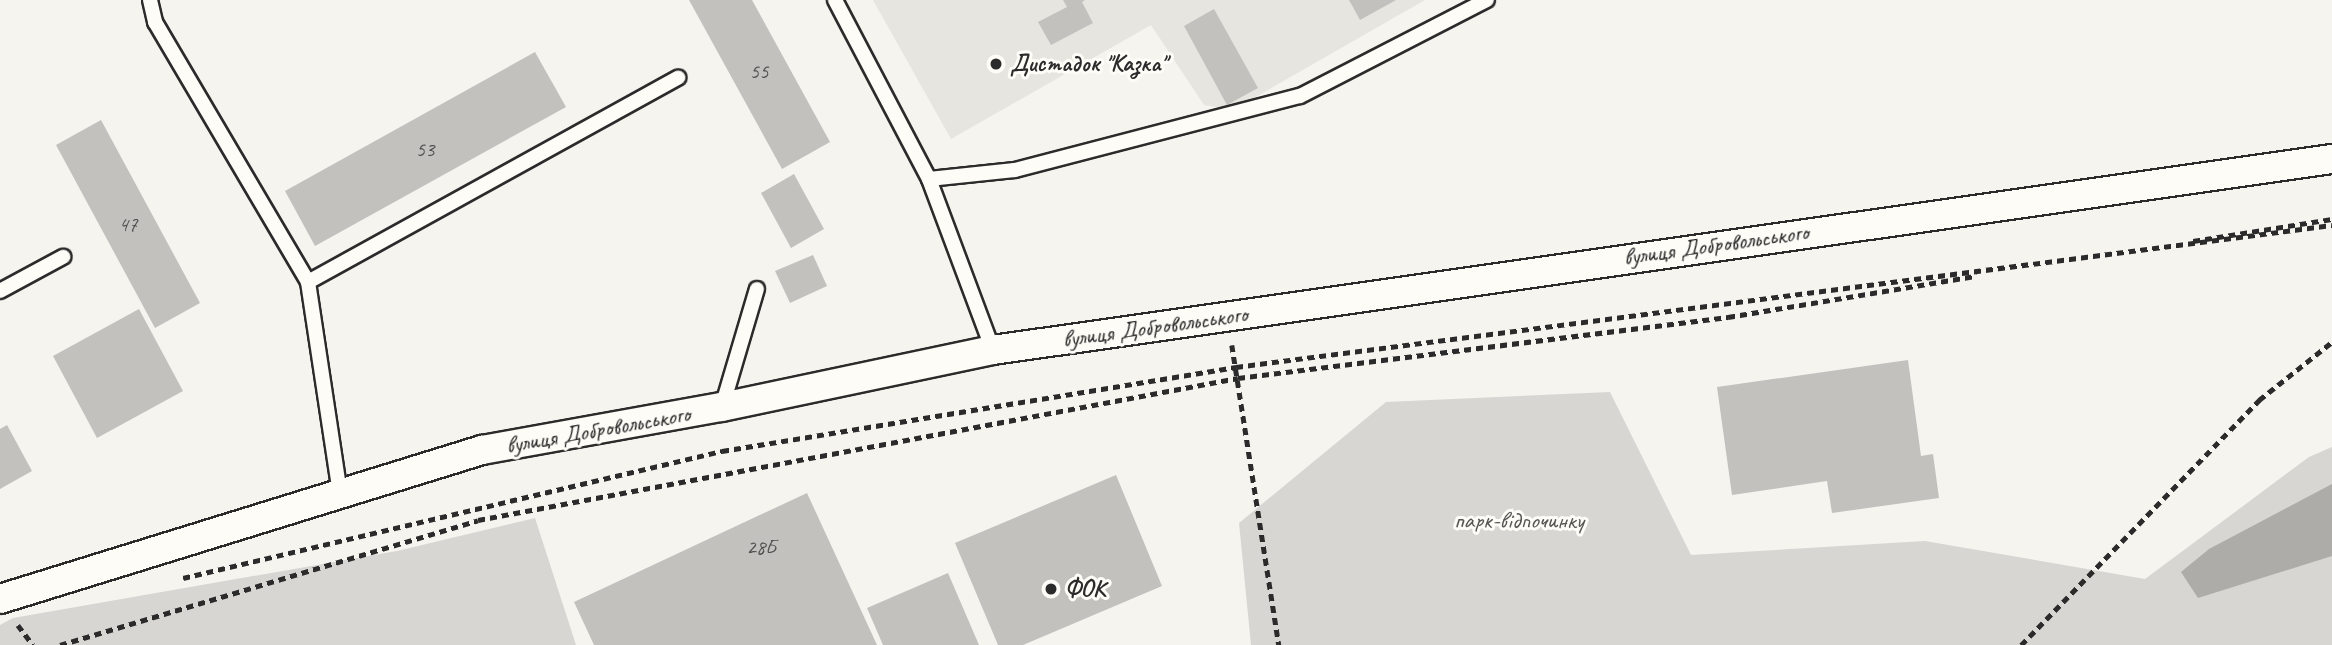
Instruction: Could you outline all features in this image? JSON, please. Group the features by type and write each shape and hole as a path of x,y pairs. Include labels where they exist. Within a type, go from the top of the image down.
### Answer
{"street":[{"name":"вулиця Добровольського","path":"0,599 482,450 722,407 993,350 2332,159"}],"lane":[{"path":"150,0 155,22 309,282 340,494"},
{"path":"835,0 929,179 993,350"},
{"path":"929,179 1015,170 1300,96 1487,0"},
{"path":"309,282 678,78"},
{"path":"0,291 63,257"},
{"path":"722,407 757,289"}],"path":[{"path":"60,645 478,520 1238,378 1728,317 2332,219"},
{"path":"173,580 722,451 1236,367 2087,259 2332,225"},
{"path":"1227,317 1279,645"},
{"path":"2021,645 2259,400 2332,342"},
{"path":"27,615 13,618 33,645"}],"shaded area":[{"name":"Дистадок \"Казка\"","path":"873,0 1425,0 1247,102 1228,109 1204,105 1151,25 951,139"},
{"path":"2332,484 2332,556 2198,598 2181,572 2209,549"}],"green space":[{"name":"парк-відпочинку","path":"1610,392 1691,555 1925,541 2145,579 2309,457 2332,447 2332,645 1251,645 1239,523 1386,402"},
{"path":"535,518 576,645 0,645 0,625 13,618 397,551"}],"building":[{"path":"689,0 752,0 830,142 782,169"},
{"path":"1063,0 1085,0 1082,2 1093,23 1051,45 1038,22 1067,7"},
{"path":"1349,0 1396,0 1360,20"},
{"path":"1214,9 1258,88 1227,105 1184,26"},
{"path":"535,52 566,107 315,246 285,191"},
{"path":"101,120 200,303 155,328 56,145"},
{"path":"794,174 824,229 791,248 761,193"},
{"path":"813,255 827,286 790,303 775,271"},
{"path":"139,309 183,391 97,438 53,356"},
{"path":"1908,360 1921,456 1933,454 1939,498 1832,513 1827,481 1732,495 1717,387"},
{"path":"7,425 32,471 0,489 0,429"},
{"path":"1116,475 1162,586 1023,645 998,645 955,543"},
{"path":"807,493 877,645 594,645 574,602"},
{"path":"948,573 979,645 883,645 867,608"}],"place":[{"name":"Дистадок \"Казка\"","path":"996,64"},
{"name":"ФОК","path":"1051,589"}]}
